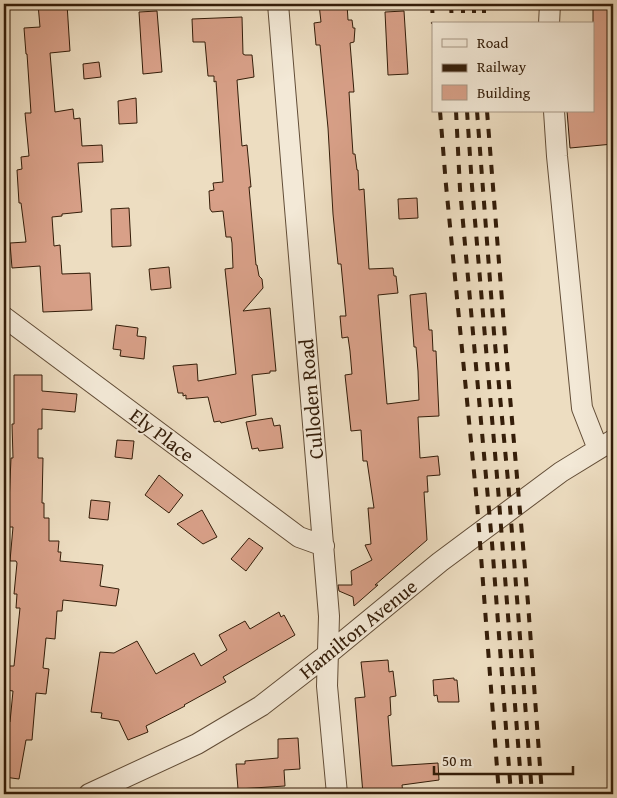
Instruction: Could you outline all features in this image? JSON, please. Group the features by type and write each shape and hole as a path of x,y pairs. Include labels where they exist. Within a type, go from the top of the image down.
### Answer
{"street":[{"name":"Culloden Road","path":"278,4 324,546 329,616 327,686 337,794"},
{"path":"549,22 550,4"},
{"path":"554,112 582,408 606,444"},
{"name":"Ely Place","path":"4,317 299,537 324,546"},
{"name":"Hamilton Avenue","path":"89,794 197,744 232,725 261,706 440,562 561,472 606,444"}],"building":[{"path":"38,4 67,4 70,51 50,53 55,112 73,109 74,119 80,118 82,146 102,145 103,162 78,163 82,212 52,217 54,246 60,245 62,274 90,273 92,310 43,312 40,266 12,268 10,243 26,242 21,203 19,203 17,170 22,169 21,157 29,156 25,113 31,113 24,28 40,27"},
{"path":"319,4 347,4 348,20 352,20 353,28 355,28 354,42 350,43 354,92 349,92 353,154 355,154 358,170 359,190 364,189 369,269 393,268 398,293 378,295 387,404 419,400 416,347 414,347 410,295 426,293 429,330 432,330 433,351 436,351 439,416 418,417 420,458 438,456 440,475 427,476 428,492 424,492 427,540 354,606 353,597 339,591 338,585 352,585 351,571 372,560 365,545 371,544 368,508 374,508 367,461 363,461 361,430 351,431 345,375 352,374 350,351 348,337 342,338 340,316 346,316 341,264 338,264 333,214 328,128 320,45 316,45 314,23 321,22"},
{"path":"593,4 613,4 613,144 570,148 567,112 594,112"},
{"path":"157,11 162,72 143,74 139,12"},
{"path":"404,11 408,74 388,75 385,12"},
{"path":"242,17 243,54 252,55 254,77 237,80 239,108 242,146 247,145 256,265 259,276 262,279 263,288 243,311 270,308 276,371 252,375 256,415 221,423 220,421 214,422 208,397 186,399 186,395 183,396 183,393 178,393 173,366 197,364 198,381 236,374 225,269 233,268 232,243 231,237 226,237 223,211 212,212 210,209 209,191 214,190 213,183 223,182 216,81 214,82 214,76 208,76 205,42 193,42 192,19"},
{"path":"99,62 101,77 84,79 83,64"},
{"path":"136,98 137,123 119,124 118,101"},
{"path":"417,198 418,218 399,219 398,199"},
{"path":"129,208 131,246 112,247 111,209"},
{"path":"169,267 171,288 151,290 149,269"},
{"path":"116,325 138,328 137,336 146,337 144,359 120,356 121,350 113,349"},
{"path":"14,375 42,375 42,391 77,394 75,412 42,409 42,429 38,429 38,458 43,458 42,503 44,503 44,518 49,518 49,541 59,541 58,552 61,552 60,561 103,565 100,586 119,589 116,606 63,600 62,611 57,611 55,639 46,638 43,668 49,669 46,694 36,693 32,740 26,740 19,779 4,777 4,721 10,722 13,691 4,688 4,666 14,666 20,608 16,608 17,594 14,594 17,563 16,561 10,561 13,527 8,527 11,458 13,458"},
{"path":"272,418 274,426 280,425 283,448 259,451 258,448 252,449 246,422"},
{"path":"117,440 134,441 132,459 115,457"},
{"path":"159,475 183,495 169,513 145,495"},
{"path":"91,500 110,502 108,520 89,518"},
{"path":"202,510 217,537 203,544 177,524"},
{"path":"249,538 263,548 246,571 231,559"},
{"path":"279,612 281,617 284,615 295,635 223,677 226,682 146,726 148,732 128,740 119,721 101,718 102,713 91,712 100,652 114,653 137,641 156,674 194,653 201,666 227,650 219,635 245,621 250,629"},
{"path":"388,660 389,672 393,671 396,696 390,697 391,715 388,716 392,766 438,763 439,780 402,785 403,794 363,794 355,698 365,697 361,662"},
{"path":"454,678 454,680 457,680 459,702 438,702 437,695 434,696 433,680"},
{"path":"298,738 300,769 284,770 285,786 238,789 236,764 245,764 245,761 278,758 278,739"}],"railway":[{"path":"432,4 433,22"},
{"path":"451,4 452,22"},
{"path":"463,4 463,22"},
{"path":"474,4 474,22"},
{"path":"484,4 484,22"},
{"path":"440,112 477,503 499,794"},
{"path":"456,112 460,189 492,543 511,794"},
{"path":"467,112 522,794"},
{"path":"477,112 532,794"},
{"path":"487,112 542,794"}]}
